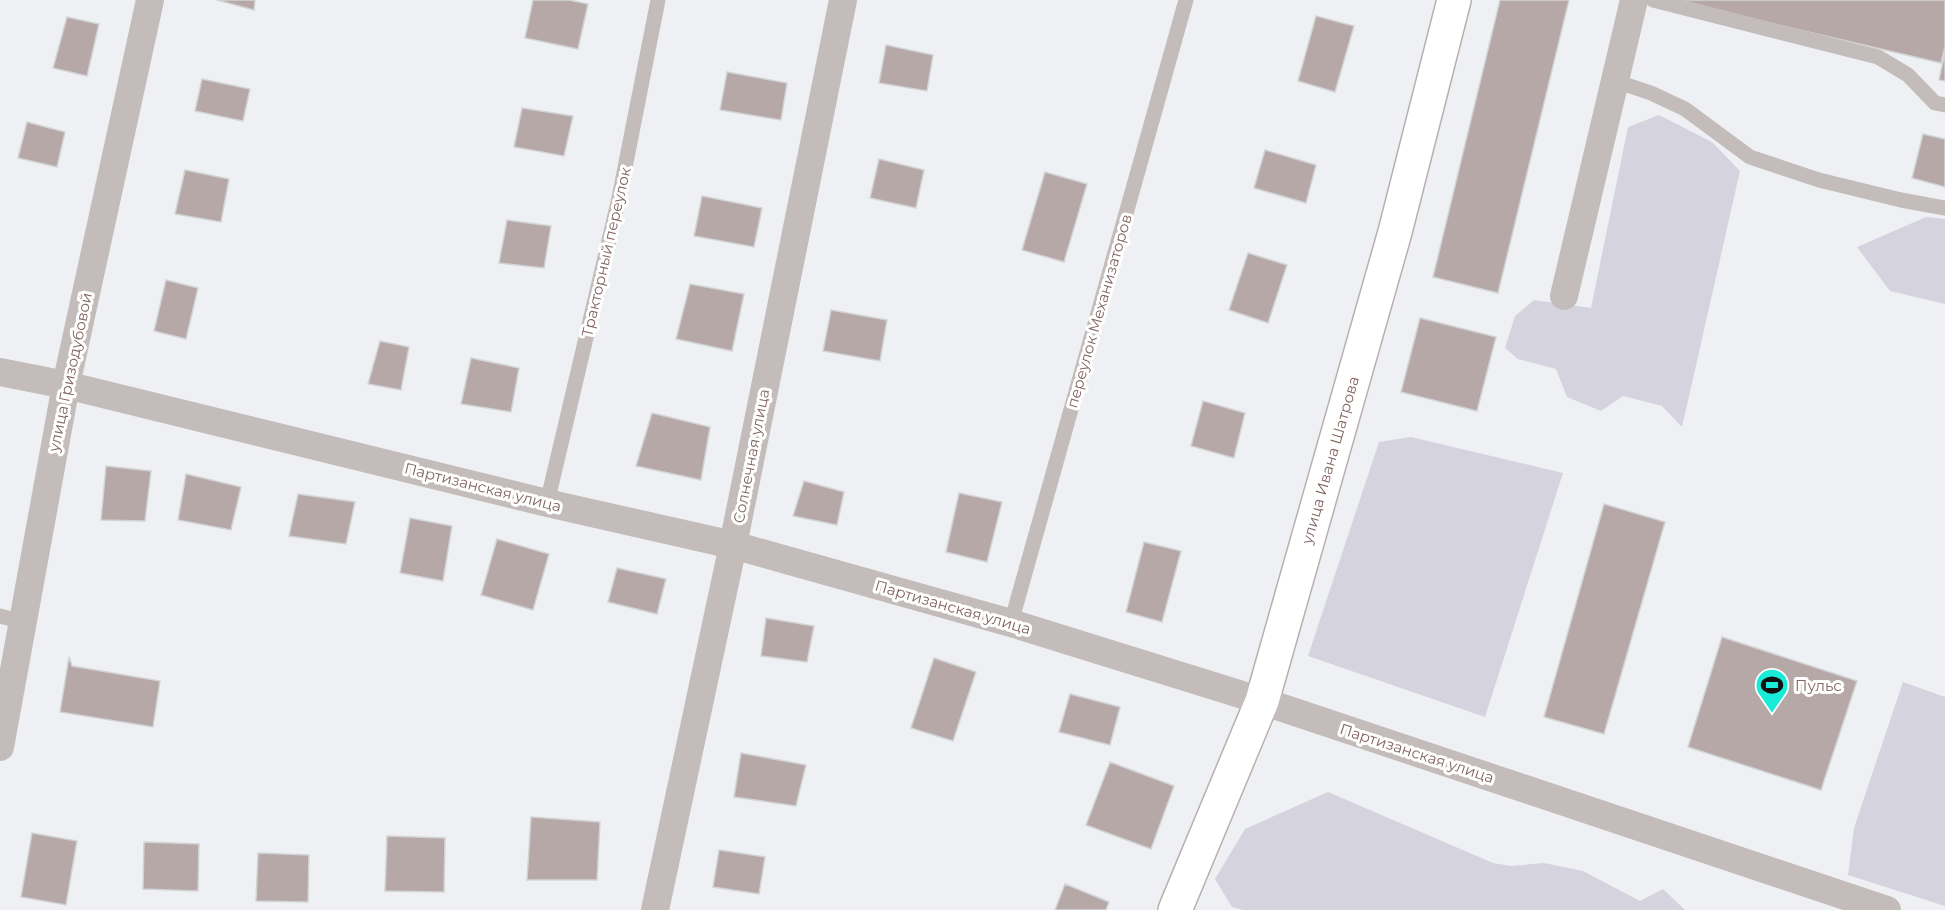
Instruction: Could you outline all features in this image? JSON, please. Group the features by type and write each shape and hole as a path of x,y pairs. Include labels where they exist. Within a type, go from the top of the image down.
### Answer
{"main road":[{"name":"улица Ивана Шатрова","path":"1180,909 1262,701 1395,232 1454,0"}],"street":[{"name":"улица Гризодубовой","path":"0,747 11,619 66,385 150,0"},
{"name":"Солнечная улица","path":"655,910 733,545 843,0"},
{"path":"1564,296 1634,0"},
{"name":"Партизанская улица","path":"0,372 66,385 547,503 733,545 1011,623 1262,701 1887,910"}],"lane":[{"name":"Тракторный переулок","path":"547,503 619,198 657,0"},
{"name":"переулок Механизаторов","path":"1011,623 1186,0"},
{"path":"1653,0 1878,57 1908,75 1935,103 1945,105"},
{"path":"1615,81 1652,93 1685,109 1750,157 1819,180 1901,200 1945,207"}],"shaded area":[{"path":"1659,115 1712,142 1740,171 1682,427 1662,406 1623,396 1601,411 1567,397 1556,369 1518,359 1505,348 1515,316 1534,300 1591,308 1628,127"},
{"path":"1926,217 1945,219 1945,304 1890,291 1857,247"},
{"path":"1411,437 1563,473 1485,717 1308,656 1379,442"},
{"path":"1903,682 1945,697 1945,906 1848,875 1854,828"},
{"path":"1328,792 1493,863 1511,866 1544,863 1583,871 1640,901 1663,889 1685,910 1243,910 1232,907 1215,879 1245,829"}],"building":[{"path":"217,0 255,0 254,10"},
{"path":"533,0 569,0 588,4 578,49 525,38"},
{"path":"1500,0 1569,0 1498,293 1433,277"},
{"path":"1671,0 1945,0 1945,47 1941,63"},
{"path":"1316,16 1354,26 1335,92 1298,81"},
{"path":"67,17 99,24 87,76 53,68"},
{"path":"886,45 933,55 927,91 879,83"},
{"path":"1945,52 1945,81 1939,80"},
{"path":"727,72 787,83 781,120 720,110"},
{"path":"202,79 250,89 243,121 195,111"},
{"path":"522,108 573,116 564,156 514,147"},
{"path":"27,122 65,132 57,167 18,158"},
{"path":"1923,134 1945,139 1945,187 1912,178"},
{"path":"1265,150 1316,165 1306,203 1254,188"},
{"path":"879,159 924,170 916,208 870,198"},
{"path":"185,170 229,179 221,222 175,214"},
{"path":"1045,172 1087,184 1064,262 1022,250"},
{"path":"702,196 762,208 754,247 694,236"},
{"path":"507,220 551,226 544,268 499,263"},
{"path":"1248,253 1287,265 1268,323 1229,310"},
{"path":"166,280 198,288 186,339 154,331"},
{"path":"690,284 744,294 732,351 676,339"},
{"path":"831,310 887,320 880,361 823,351"},
{"path":"1420,318 1496,337 1477,411 1401,392"},
{"path":"380,341 409,347 401,390 368,384"},
{"path":"471,358 519,368 511,412 461,404"},
{"path":"1203,401 1245,413 1234,458 1191,446"},
{"path":"652,413 710,427 701,480 636,466"},
{"path":"106,466 151,471 145,521 101,520"},
{"path":"186,474 241,487 231,530 178,520"},
{"path":"804,481 844,492 837,525 793,516"},
{"path":"959,493 1002,502 987,562 946,552"},
{"path":"298,494 355,502 346,544 289,536"},
{"path":"1604,504 1665,522 1604,734 1544,717"},
{"path":"410,518 452,526 443,581 400,573"},
{"path":"497,539 549,554 533,610 481,595"},
{"path":"1144,542 1181,551 1162,622 1126,612"},
{"path":"617,568 666,579 657,614 608,602"},
{"path":"766,618 814,626 807,662 761,656"},
{"name":"Пульс","path":"1722,637 1857,681 1821,790 1688,747"},
{"path":"69,657 72,666 160,681 153,727 60,712"},
{"path":"934,658 976,672 953,741 911,728"},
{"path":"1070,694 1120,707 1110,745 1059,732"},
{"path":"741,753 806,765 796,806 734,797"},
{"path":"1110,762 1174,786 1151,849 1086,825"},
{"path":"531,817 600,822 597,880 527,880"},
{"path":"32,833 77,841 66,905 21,897"},
{"path":"387,836 445,838 444,892 385,891"},
{"path":"144,842 199,844 198,891 143,889"},
{"path":"719,850 765,857 759,894 713,887"},
{"path":"258,853 309,855 308,902 256,901"},
{"path":"1065,884 1109,902 1106,910 1055,910"}],"place":[{"name":"Пульс","path":"1772,714"}]}
